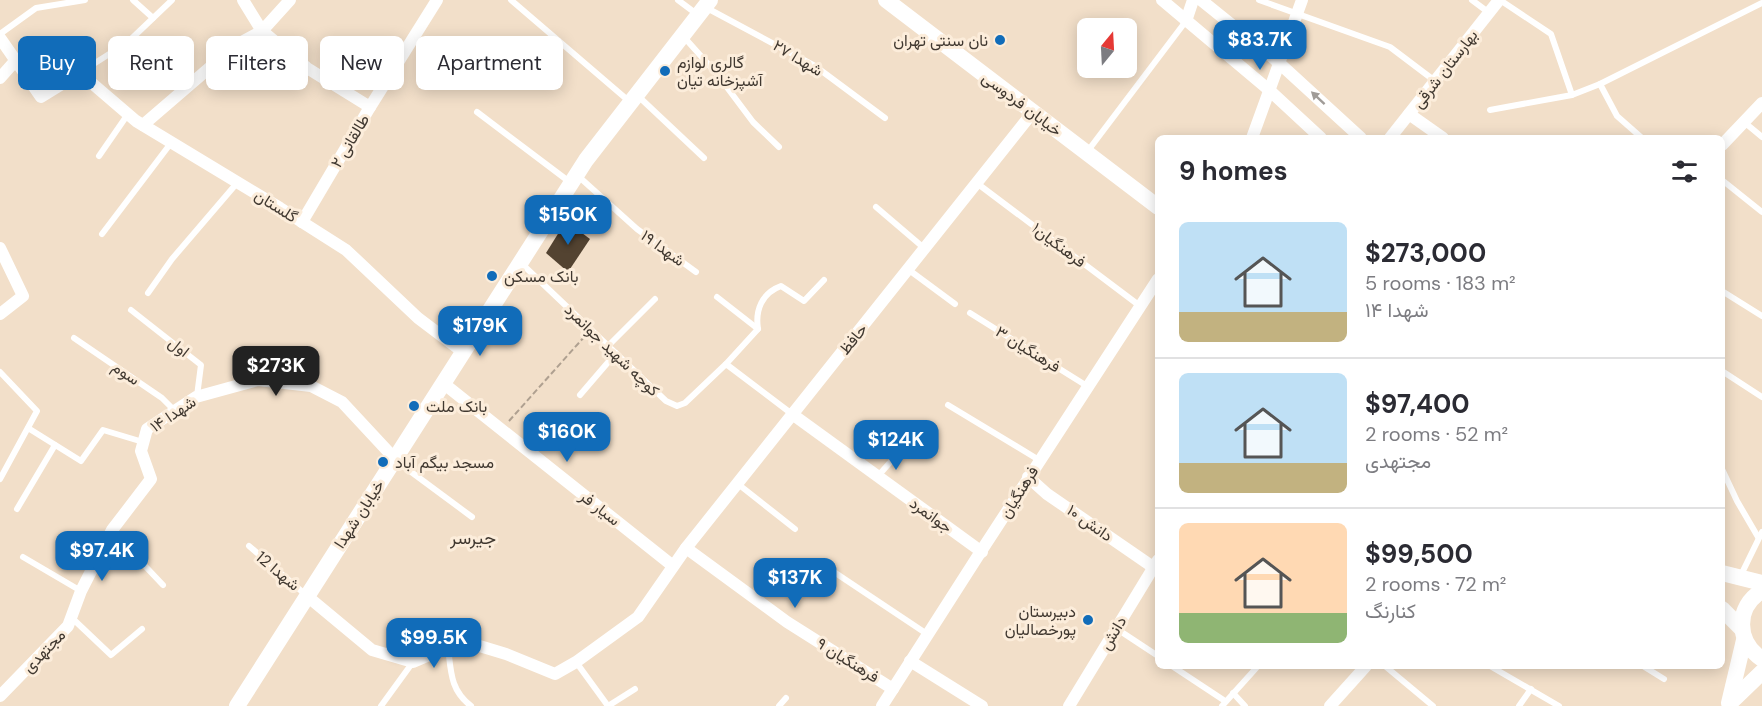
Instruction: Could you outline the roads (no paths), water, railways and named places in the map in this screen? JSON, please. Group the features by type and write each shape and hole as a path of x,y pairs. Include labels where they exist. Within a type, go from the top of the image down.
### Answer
{"main road":[{"name":"خیابان فردوسی","path":"886,0 1155,205"},
{"name":"خیابان شهدا","path":"237,706 574,179 704,8"},
{"path":"1725,574 1762,583"},
{"path":"1728,705 1743,634 1742,615 1747,604 1762,591"},
{"path":"1725,613 1743,634 1751,650 1762,659"},
{"path":"1728,705 1762,672"}],"street":[{"path":"243,0 262,31 307,68 370,107"},
{"path":"143,125 236,45 262,31 290,0"},
{"name":"طالقانی ۲","path":"302,222 437,0"},
{"path":"1162,0 1269,90 1318,135"},
{"path":"1186,21 1193,0"},
{"path":"1201,0 1278,62 1358,135"},
{"path":"1253,135 1302,0"},
{"name":"بهارستان شرقی","path":"1392,135 1500,0"},
{"path":"0,36 18,63"},
{"path":"0,78 16,60"},
{"name":"گلستان","path":"96,87 143,125 346,250 418,318 463,352"},
{"path":"36,90 41,97 52,90"},
{"path":"1725,142 1762,103"},
{"name":"حافظ","path":"448,647 473,644 506,654 555,674 576,662 638,617 686,548 1033,112"},
{"path":"1409,114 1439,135"},
{"path":"0,249 23,296 0,314"},
{"name":"فرهنگیان","path":"882,706 1155,284"},
{"name":"شهدا ۱۴","path":"143,442 147,429 196,397 258,380 311,386 342,402 394,459"},
{"name":"سیار فر","path":"443,383 673,566"},
{"name":"جوانمرد","path":"792,414 982,552"},
{"name":"مجتهدی","path":"0,696 68,626 81,591 112,530 151,479 141,451 143,442"},
{"name":"دانش ۱۰","path":"1028,477 1047,494 1155,563"},
{"name":"فرهنگیان ۹","path":"686,548 787,622 893,689"},
{"name":"دانش","path":"1069,706 1155,566"},
{"path":"307,596 372,650 414,662 448,647"},
{"path":"910,661 982,706"},
{"path":"1330,706 1363,669"}],"lane":[{"path":"0,36 36,8 85,0"},
{"path":"134,0 153,18"},
{"path":"96,63 128,42 172,0"},
{"path":"511,0 634,98 704,158"},
{"name":"۲۷ شهدا","path":"678,0 704,8 815,66 885,118"},
{"path":"1259,0 1390,47 1435,81"},
{"path":"1472,0 1489,13"},
{"path":"1500,0 1551,34 1572,94"},
{"path":"1490,110 1572,94 1600,84 1762,3"},
{"path":"1086,153 1186,21"},
{"path":"682,36 717,74 753,122 779,147"},
{"path":"1600,84 1617,116 1639,135"},
{"name":"شهدا ۱۹","path":"477,112 574,179 696,272"},
{"path":"99,156 128,114"},
{"path":"1744,122 1762,137"},
{"path":"102,234 171,143"},
{"path":"1725,182 1762,212"},
{"path":"148,292 172,259 237,183"},
{"name":"فرهنگیان۱","path":"978,183 1140,306"},
{"path":"876,207 925,249"},
{"name":"کوچه شهید جوانمرد","path":"520,262 666,401 677,406 685,403 726,364"},
{"path":"909,270 955,304"},
{"path":"792,414 726,364 758,329 759,307 771,290 781,286 804,301 824,279"},
{"path":"1725,293 1762,316"},
{"path":"717,297 758,329"},
{"path":"608,346 655,299"},
{"name":"اول","path":"131,310 201,365 196,397"},
{"name":"فرهنگیان ۳","path":"970,313 1087,386"},
{"name":"سوم","path":"74,338 162,398 175,411"},
{"path":"580,395 616,353"},
{"path":"0,372 37,411 0,478"},
{"path":"1725,373 1762,398"},
{"path":"948,405 1039,460"},
{"path":"28,428 81,461 103,430 143,442"},
{"path":"878,476 908,442"},
{"path":"18,509 55,445"},
{"path":"394,459 472,517"},
{"path":"1725,475 1737,501 1760,534 1740,578"},
{"path":"738,484 795,529"},
{"path":"112,530 163,585"},
{"name":"شهدا 12","path":"249,546 307,596"},
{"path":"22,556 81,591"},
{"path":"831,570 927,634"},
{"path":"71,618 111,655 142,629"},
{"path":"1116,628 1155,654"},
{"path":"448,647 455,689 460,698 471,706"},
{"path":"381,706 414,662"},
{"path":"576,662 608,706 635,689"},
{"path":"1176,669 1223,704 1255,669"},
{"path":"1389,669 1433,706"},
{"path":"1495,669 1559,706"},
{"path":"1648,669 1664,679"},
{"path":"1519,706 1531,689"},
{"path":"1233,693 1245,706"},
{"path":"779,706 786,698"}],"place":[{"name":"نان سنتی تهران","path":"1000,40"},
{"name":"گالری لوازم آشپزخانه تیان","path":"665,71"},
{"name":"بانک مسکن","path":"492,276"},
{"name":"بانک ملت","path":"414,406"},
{"name":"مسجد بیگم آباد","path":"383,462"},
{"name":"دبیرستان پورخصالیان","path":"1088,620"}],"district":[{"name":"جیرسر","path":"473,538"}]}
